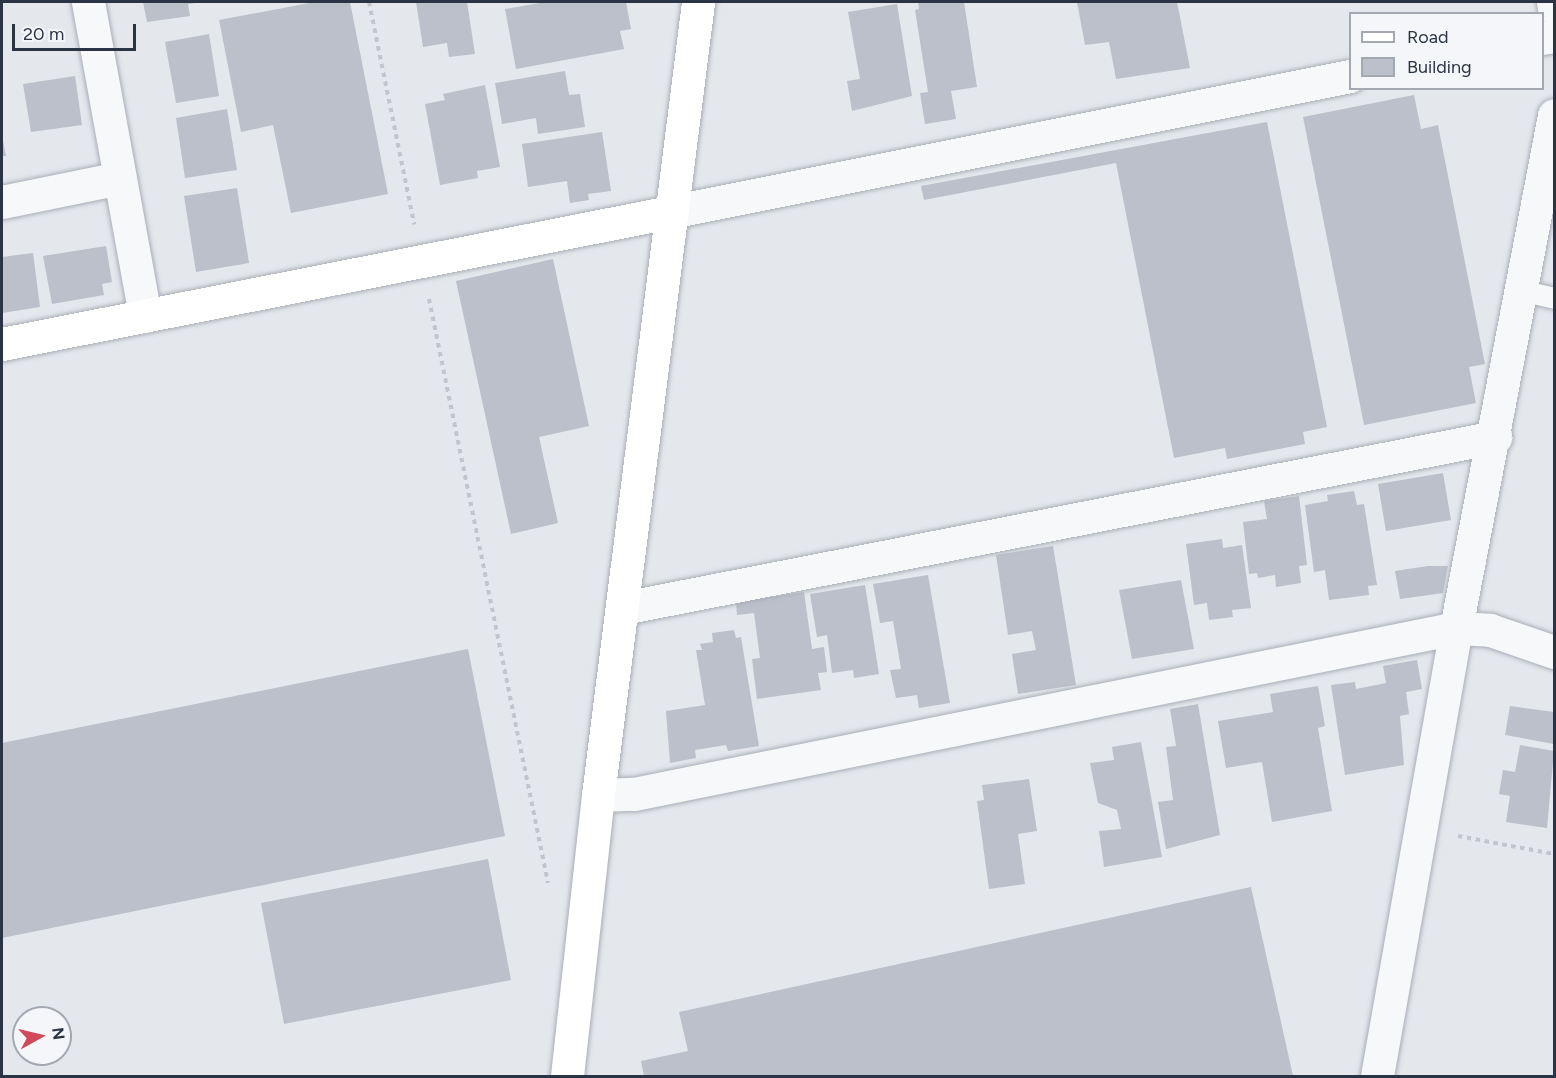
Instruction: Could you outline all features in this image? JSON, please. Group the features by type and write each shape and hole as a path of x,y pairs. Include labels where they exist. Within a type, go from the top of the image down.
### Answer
{"street":[{"path":"88,2 145,316"},
{"path":"567,1077 598,795 698,2"},
{"path":"1553,2 1554,8"},
{"path":"2,344 1349,76"},
{"path":"1377,1077 1456,628 1495,437 1520,290 1554,115"},
{"path":"2,202 120,178"},
{"path":"623,608 1495,437"},
{"path":"598,795 634,794 1456,628 1490,630 1554,652"}],"lane":[{"path":"1520,290 1554,298"}],"path":[{"path":"369,2 549,889"},
{"path":"1421,829 1554,854"}],"building":[{"path":"143,2 196,3 188,4 190,16 147,22"},
{"path":"315,2 350,2 388,194 291,213 273,125 241,132 219,20"},
{"path":"416,2 467,2 475,54 449,57 447,43 423,47"},
{"path":"546,2 626,2 631,29 620,31 624,49 516,69 505,9"},
{"path":"918,2 964,2 977,87 951,91 956,119 925,124 920,93 928,92 915,10 919,9"},
{"path":"1077,2 1177,2 1190,68 1116,79 1109,42 1085,45"},
{"path":"897,4 912,96 852,111 847,81 860,79 848,12"},
{"path":"209,34 219,96 176,103 165,42"},
{"path":"565,71 569,95 580,94 585,127 538,134 536,118 502,124 495,83"},
{"path":"75,76 82,125 31,132 23,84"},
{"path":"485,85 500,167 477,171 478,178 440,185 425,104 445,100 443,94"},
{"path":"1414,95 1421,129 1438,125 1485,364 1469,367 1476,403 1364,425 1303,117"},
{"path":"227,109 237,170 185,178 176,118"},
{"path":"1267,122 1327,427 1303,432 1305,444 1227,459 1225,448 1174,458 1116,163 924,200 921,186"},
{"path":"602,132 611,191 588,194 589,200 570,203 567,181 528,187 522,144"},
{"path":"2,136 6,156 2,156"},
{"path":"237,188 249,263 196,272 184,196"},
{"path":"106,246 112,282 102,284 104,295 52,304 43,256"},
{"path":"33,253 40,307 2,313 2,257"},
{"path":"553,259 589,426 539,437 558,523 511,534 456,281"},
{"path":"1443,473 1451,520 1386,531 1378,484"},
{"path":"1354,491 1357,505 1364,504 1377,585 1368,586 1369,595 1329,600 1325,570 1314,572 1305,505 1328,501 1327,495"},
{"path":"1299,496 1307,565 1299,566 1301,583 1276,587 1275,575 1258,578 1257,573 1249,574 1243,522 1267,519 1264,501"},
{"path":"1222,539 1223,548 1242,545 1251,608 1232,610 1233,617 1209,620 1207,603 1194,605 1186,544"},
{"path":"1053,546 1076,685 1018,694 1012,654 1036,650 1032,631 1008,635 996,555"},
{"path":"1428,566 1448,566 1443,593 1400,599 1395,571"},
{"path":"928,575 950,703 919,708 917,695 896,698 890,670 901,669 893,621 880,623 873,584"},
{"path":"1181,580 1194,649 1132,659 1119,590"},
{"path":"865,585 879,674 854,678 853,670 832,673 827,635 817,637 810,594"},
{"path":"804,592 812,649 824,647 827,672 818,673 821,690 757,699 752,659 760,658 754,613 737,615 736,602"},
{"path":"734,630 736,638 741,637 759,746 728,751 726,745 695,750 696,758 670,763 666,711 705,705 696,650 702,650 700,644 713,642 712,633"},
{"path":"468,649 505,836 2,938 2,743"},
{"path":"1417,660 1422,689 1406,692 1409,714 1400,716 1404,765 1345,775 1331,685 1355,682 1356,689 1386,683 1383,666"},
{"path":"1318,686 1325,726 1318,728 1332,811 1272,822 1262,762 1226,768 1218,721 1273,712 1270,694"},
{"path":"1198,704 1220,835 1166,849 1158,802 1173,800 1166,747 1176,746 1170,709"},
{"path":"1510,706 1554,712 1554,744 1505,735"},
{"path":"1141,742 1162,857 1104,867 1099,831 1121,829 1117,810 1098,803 1090,763 1114,760 1112,747"},
{"path":"1520,745 1554,751 1547,828 1506,822 1510,796 1499,794 1503,770 1515,772"},
{"path":"1029,779 1037,831 1018,834 1025,884 989,889 977,801 984,800 982,785"},
{"path":"488,859 511,980 284,1024 261,903"},
{"path":"1251,887 1293,1076 644,1076 641,1061 688,1051 679,1012"}]}
